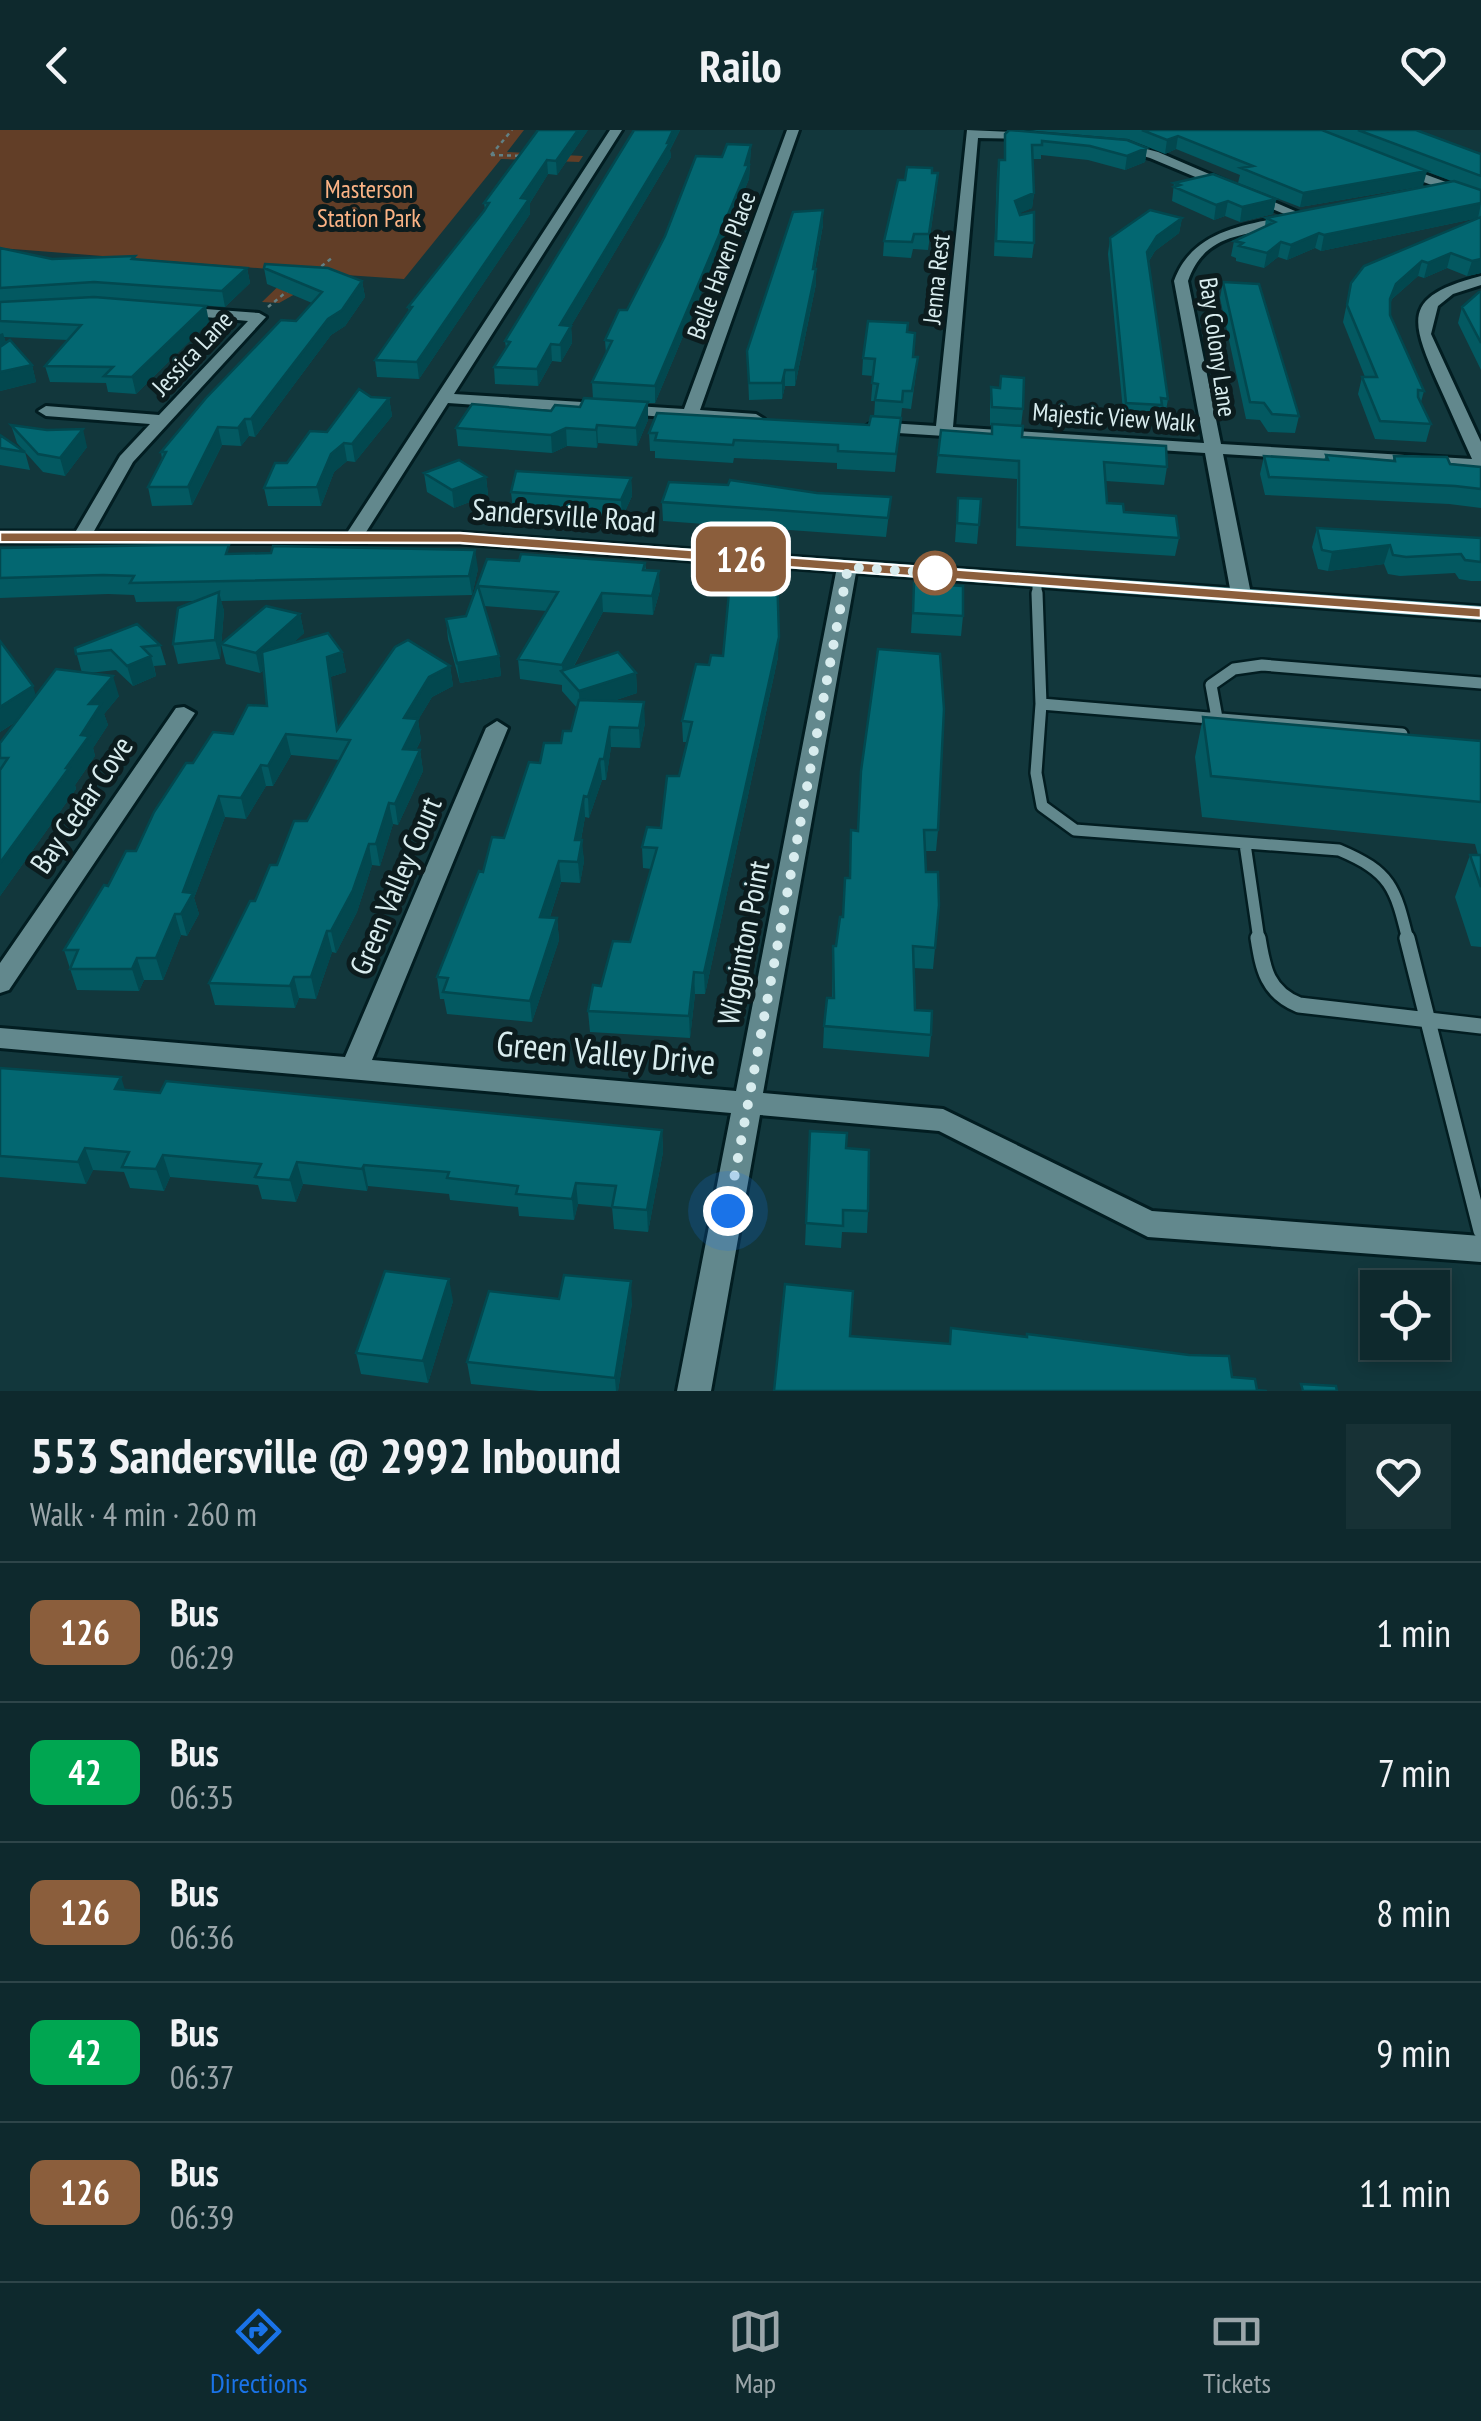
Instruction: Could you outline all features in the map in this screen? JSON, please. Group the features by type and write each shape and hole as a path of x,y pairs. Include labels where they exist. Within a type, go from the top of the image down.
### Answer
{"street":[{"path":"354,536 616,130"},
{"name":"Belle Haven Place","path":"690,414 793,130"},
{"path":"973,132 1044,137"},
{"name":"Jenna Rest","path":"944,432 973,132"},
{"path":"1113,145 1154,155 1303,217"},
{"path":"1384,162 1481,199"},
{"path":"1414,195 1451,188"},
{"name":"Bay Colony Lane","path":"1241,594 1210,448 1182,281 1184,265 1191,255 1220,238 1322,213"},
{"path":"1481,280 1436,298 1424,316 1424,334 1481,463"},
{"name":"Jessica Lane","path":"152,309 259,317"},
{"name":"Jessica Lane","path":"82,536 126,460 259,317"},
{"path":"446,398 768,420"},
{"path":"46,412 164,420"},
{"name":"Majestic View Walk","path":"846,425 1481,463"},
{"name":"Sandersville Road","path":"0,537 354,536 518,542 1481,613"},
{"name":"Wigginton Point","path":"694,1391 848,567"},
{"name":"Bay Cedar Cove","path":"0,983 184,713"},
{"name":"Green Valley Court","path":"354,1069 498,728"},
{"name":"Green Valley Drive","path":"0,1038 943,1120 1148,1224 1481,1249"}],"lane":[{"path":"1037,581 1041,704 1036,773 1042,806 1074,830 1339,850 1374,865 1395,888 1481,1231"},
{"path":"1217,718 1212,685 1234,669 1262,664 1481,682"},
{"path":"1041,704 1424,736"},
{"path":"1245,844 1263,970 1270,987 1284,1001 1307,1008 1481,1026"}],"path":[{"path":"512,130 491,155 526,156"},
{"path":"259,317 332,258"}],"green space":[{"name":"Masterson Station Park","path":"0,130 524,130 507,152 583,156 579,162 501,159 404,279 331,274 279,303 262,302 294,271 0,248"}],"building":[{"path":"538,130 578,130 556,161 547,160 521,198 529,199 417,362 375,360 412,307 408,307 484,211 489,203 484,203"},
{"path":"634,130 673,130 670,143 560,325 571,326 560,345 551,344 537,369 494,367 510,342 505,341"},
{"path":"1009,130 1127,140 1147,148 1127,156 1090,146 1042,141 1042,145 1032,145 1034,193 1015,201 1020,215 1034,212 1034,243 996,241 999,160 1005,160 1005,134"},
{"path":"1142,130 1322,130 1427,171 1303,193 1241,168 1253,166 1178,136 1167,140"},
{"path":"1358,130 1416,130 1481,154 1481,176"},
{"path":"727,144 751,145 745,165 749,165 655,386 592,382 612,341 605,340 619,310 627,310 665,236 696,156 722,157"},
{"path":"907,167 932,168 932,173 938,173 929,234 914,234 912,242 884,241 898,180 905,180"},
{"path":"1213,174 1276,199 1242,207 1228,201 1216,205 1174,187 1180,185 1174,183"},
{"path":"1454,181 1481,190 1481,203 1319,233 1291,245 1281,242 1267,253 1234,241 1275,222 1266,218"},
{"path":"823,210 816,269 795,370 785,370 782,383 749,383 747,351 793,212"},
{"path":"1150,210 1182,218 1157,236 1147,252 1168,399 1161,398 1162,405 1126,403 1110,238"},
{"path":"1481,217 1481,259 1472,261 1451,253 1428,263 1422,261 1396,284 1390,299 1390,315 1424,391 1418,390 1418,397 1431,424 1380,421 1362,377 1377,377 1347,305 1351,283 1364,266"},
{"path":"0,248 52,259 135,256 132,259 247,268 222,291 94,282 0,288"},
{"path":"265,264 328,268 362,281 251,419 245,419 238,428 218,427 188,487 148,487 166,452 161,452 206,398 281,320 296,321 322,292 264,268"},
{"path":"1223,282 1259,284 1299,416 1272,414 1264,403 1250,402"},
{"path":"1481,292 1481,343 1462,307"},
{"path":"94,297 206,306 132,377 104,376 113,367 45,366 81,325 0,321 0,302"},
{"path":"868,321 908,323 907,332 915,333 913,357 918,357 912,391 903,391 902,402 875,400 875,359 863,358"},
{"path":"10,340 32,365 0,372 0,347"},
{"path":"1001,376 1024,378 1023,409 992,407 991,387 1000,388"},
{"path":"359,389 371,397 389,398 352,444 344,443 331,454 317,487 264,488 275,463 287,463 310,431 327,432"},
{"path":"584,398 648,402 636,428 597,425 596,430 566,428 551,435 456,428 472,404 551,411 555,405 580,407"},
{"path":"657,413 869,425 871,416 901,418 896,454 838,451 838,445 655,440 657,433 649,433"},
{"path":"992,424 1023,426 1022,437 1166,446 1167,467 1104,462 1107,503 1123,504 1124,512 1176,516 1179,538 1019,527 1019,461 938,455 941,430 992,434"},
{"path":"11,425 83,429 60,458 38,454"},
{"path":"0,435 25,452 0,448"},
{"path":"1326,455 1395,461 1394,456 1447,457 1450,464 1481,467 1481,489 1269,477 1264,456 1328,460"},
{"path":"459,460 486,477 452,490 424,473"},
{"path":"516,471 631,478 621,500 511,492"},
{"path":"730,480 817,493 891,497 888,518 662,502 669,482 728,485"},
{"path":"958,498 981,499 979,525 957,523"},
{"path":"1317,528 1481,538 1481,562 1465,560 1461,554 1393,555 1390,545 1322,550"},
{"path":"229,545 226,554 271,553 273,546 475,550 469,576 130,583 134,576 0,578 0,548"},
{"path":"521,554 645,563 643,570 659,571 652,596 602,593 562,665 518,659 558,592 478,586 499,656 457,663 446,619 466,616 487,559 519,561"},
{"path":"731,571 777,571 779,637 704,973 694,972 689,1016 588,1011 593,985 601,986 613,941 630,942 657,848 642,847 647,827 661,828 667,776 679,776 692,722 682,721 696,664 709,665 711,655 723,656"},
{"path":"914,583 963,586 963,616 913,613"},
{"path":"219,592 215,640 173,644 178,608"},
{"path":"266,606 300,614 256,653 221,644"},
{"path":"137,624 160,645 142,647 151,656 127,666 111,650 76,654 75,648"},
{"path":"328,633 342,652 327,657 337,730 395,647 408,640 450,666 429,677 404,718 418,719 403,749 420,750 395,804 389,803 376,844 369,844 353,890 331,931 327,931 311,977 294,977 290,986 209,983 250,901 255,901 270,865 277,865 294,821 307,821 350,740 286,734 268,766 261,765 241,798 219,796 183,892 193,893 181,914 175,914 156,958 137,958 132,969 70,969 78,950 64,950 104,885 108,886 126,851 136,851 154,812 186,763 193,763 213,732 233,734 248,705 267,706 262,652"},
{"path":"0,641 33,686 0,707"},
{"path":"878,649 940,654 944,709 938,830 924,830 926,872 938,872 939,905 935,948 913,946 915,1010 932,1011 931,1035 824,1026 827,998 834,998 833,946 843,917 845,878 850,878 851,830 858,831 861,771"},
{"path":"618,652 636,673 579,691 561,671"},
{"path":"56,669 113,676 89,704 101,704 81,735 89,736 0,863 0,770 8,758 0,758 0,743"},
{"path":"579,700 644,702 639,728 610,727 604,759 600,759 588,797 584,796 575,840 582,840 578,862 559,861 540,917 557,918 530,1001 443,992 448,978 437,977 479,871 483,872 492,837 504,838 529,762 540,763 544,743 561,743 563,731 571,731"},
{"path":"1203,717 1481,741 1481,802 1211,776"},
{"path":"1470,855 1481,855 1481,887"},
{"path":"0,1068 121,1077 115,1089 160,1093 166,1081 662,1130 647,1210 612,1207 616,1186 576,1183 572,1199 516,1194 518,1186 447,1178 449,1172 297,1162 290,1180 255,1177 261,1164 163,1155 156,1169 122,1167 129,1152 85,1148 78,1162 0,1156"},
{"path":"810,1131 847,1133 846,1148 869,1150 868,1211 843,1210 843,1226 806,1223"},
{"path":"385,1271 449,1279 423,1361 356,1353"},
{"path":"564,1275 631,1281 615,1378 467,1362 489,1291 559,1299"},
{"path":"785,1284 853,1291 850,1336 950,1344 951,1328 1189,1355 1229,1356 1232,1377 1255,1379 1257,1390 1267,1391 774,1391"},
{"path":"1301,1384 1336,1386 1337,1391 1303,1391"}],"bus line":[{"name":"126","path":"0,537 460,538 1481,613"}],"route":[{"path":"728,1211 848,567 935,573"}]}
